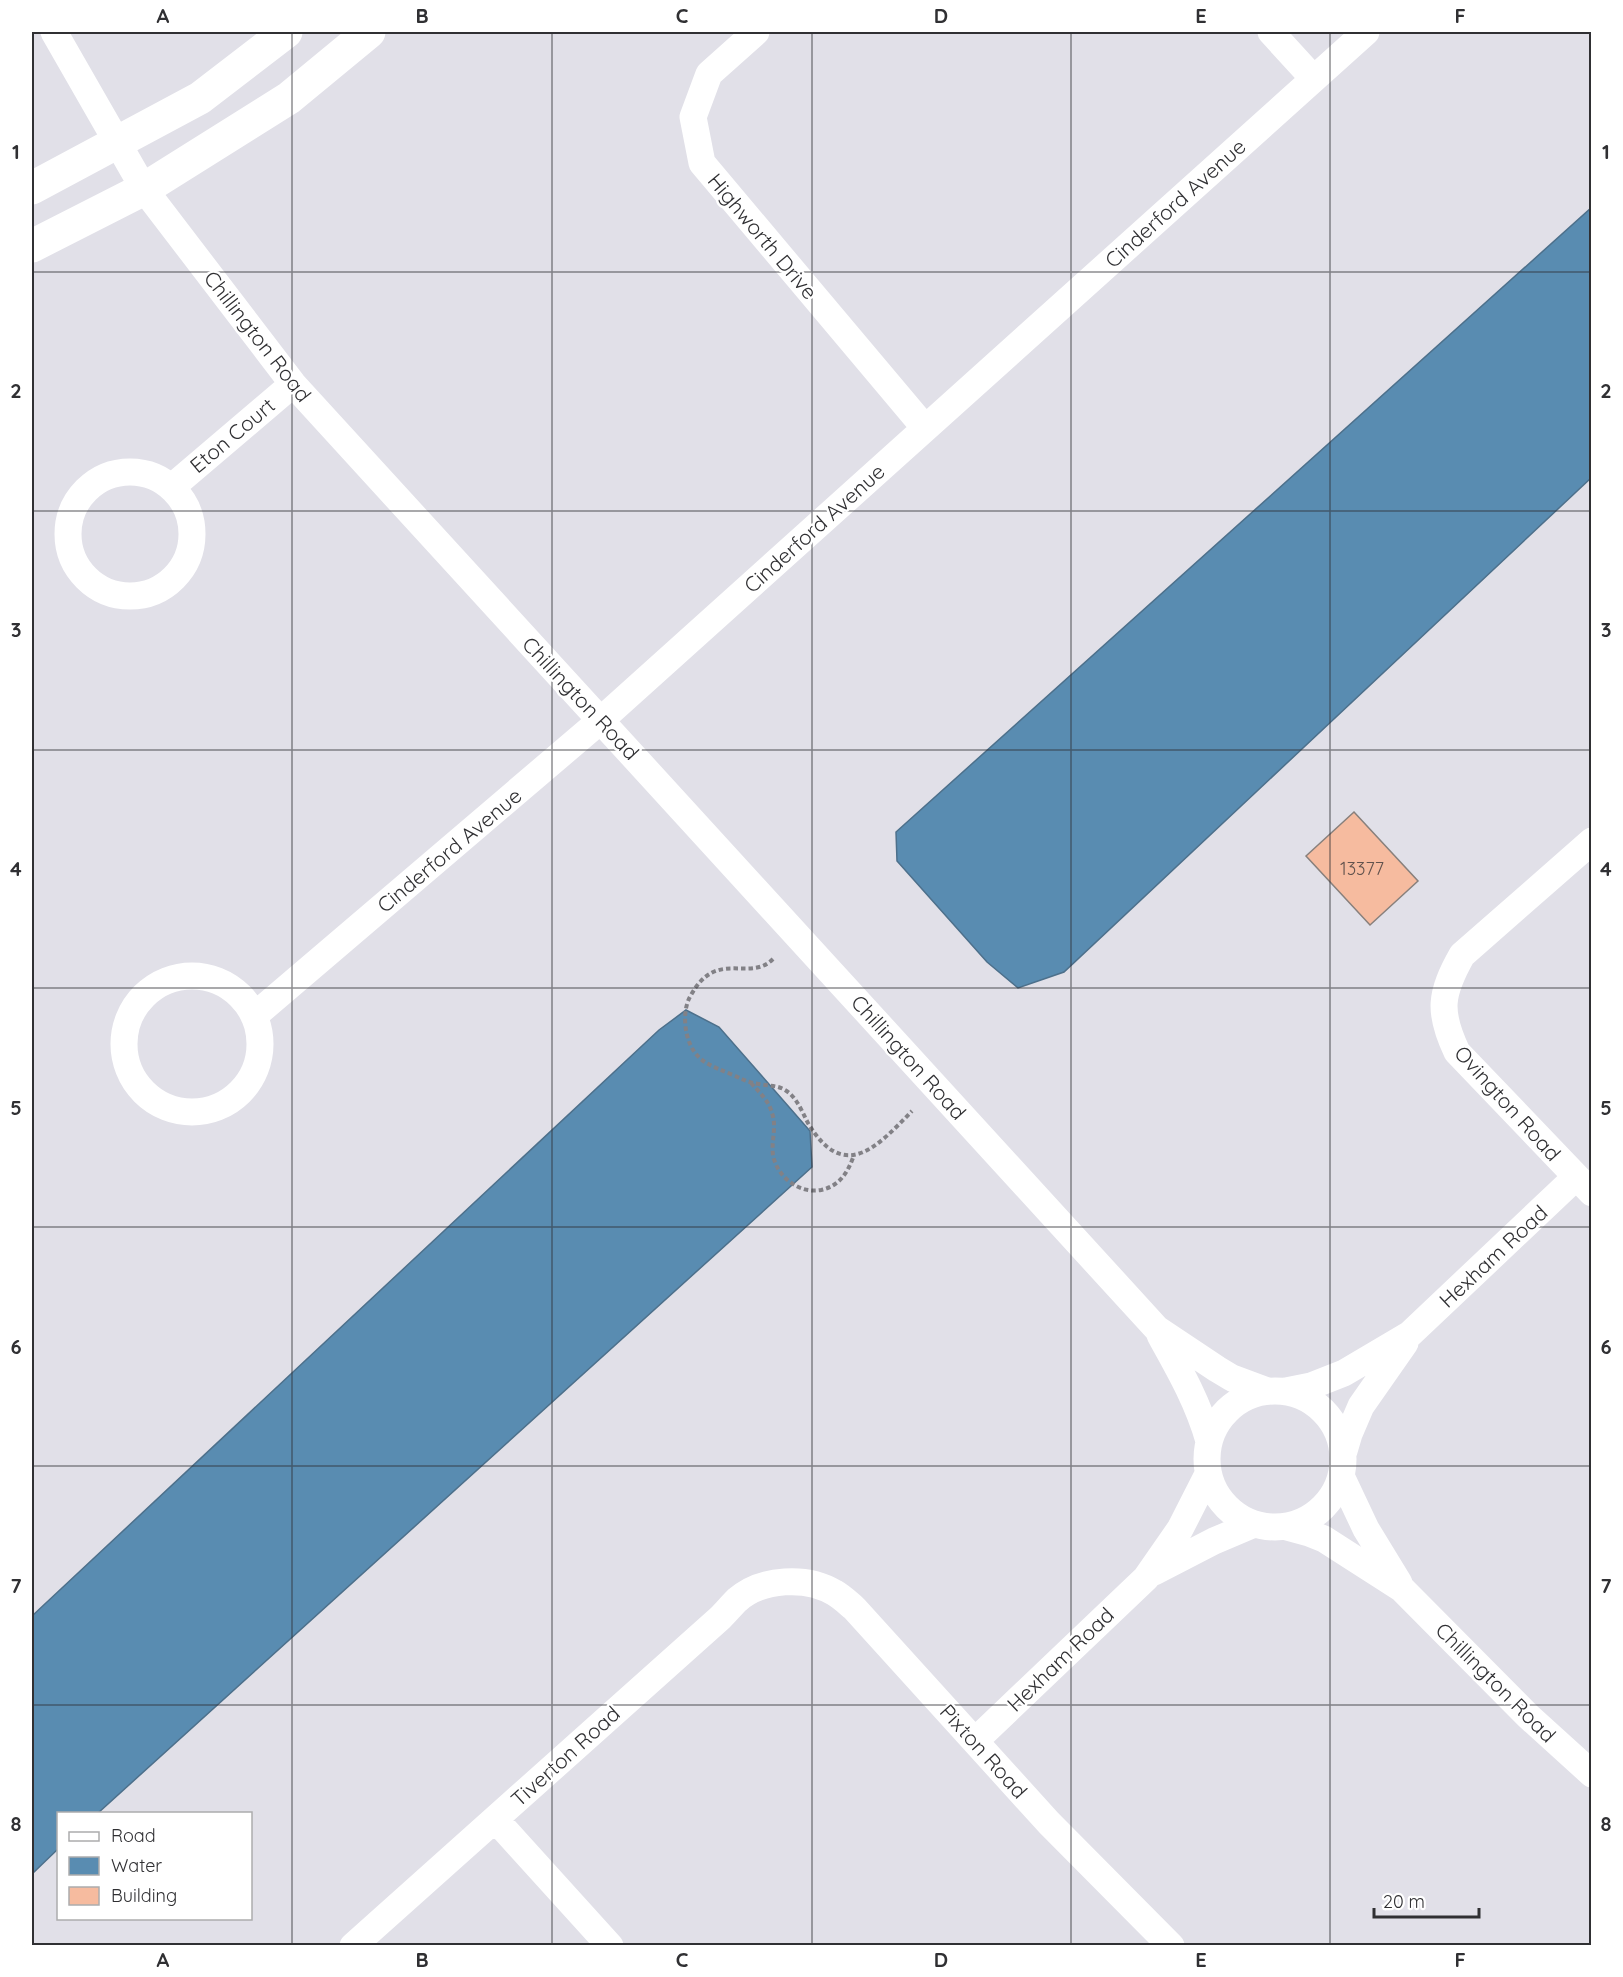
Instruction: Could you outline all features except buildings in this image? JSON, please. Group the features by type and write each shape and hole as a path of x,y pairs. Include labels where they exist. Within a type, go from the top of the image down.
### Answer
{"street":[{"name":"Chillington Road","path":"54,32 144,189 293,384 1157,1329 1199,1359 1232,1378 1277,1391"},
{"path":"32,188 200,98 286,32"},
{"path":"32,246 144,189 289,98 369,32"},
{"name":"Highworth Drive","path":"756,32 709,74 693,117 702,163 925,428"},
{"path":"1271,32 1312,78"},
{"name":"Cinderford Avenue","path":"254,1016 602,720 1312,78 1366,32"},
{"name":"Eton Court","path":"172,486 293,384"},
{"name":"Eton Court","path":"136,471 154,476 172,486 185,503 192,524 192,546 184,565 177,574 170,582 151,593 130,597 109,593 90,582 77,567 69,550 67,530 72,510 82,494 97,481 116,473 136,471"},
{"name":"Ovington Road","path":"1584,1185 1457,1052 1446,1029 1443,1003 1449,978 1462,956 1592,841"},
{"path":"180,977 203,977 224,984 242,998 254,1016 260,1038 258,1061 249,1082 233,1098 213,1109 191,1112 169,1108 149,1098 134,1081 125,1060 126,1027 129,1017 141,998 159,984 180,977"},
{"name":"Hexham Road","path":"1277,1391 1311,1386 1344,1373 1410,1334 1584,1185"},
{"name":"Chillington Road","path":"1157,1329 1193,1396 1209,1441"},
{"name":"Hexham Road","path":"1343,1463 1349,1434 1361,1406 1410,1334"},
{"path":"1277,1391 1310,1399 1321,1407 1336,1426 1343,1463 1330,1500 1311,1518 1287,1527 1254,1524 1243,1520 1224,1505 1208,1474 1209,1441 1214,1428 1231,1407 1248,1396 1277,1391"},
{"name":"Chillington Road","path":"1343,1463 1366,1529 1402,1589"},
{"name":"Hexham Road","path":"975,1741 1146,1578 1180,1529 1208,1474"},
{"name":"Hexham Road","path":"1146,1578 1196,1550 1254,1524"},
{"name":"Chillington Road","path":"1287,1527 1324,1539 1402,1589 1528,1716 1592,1774"},
{"name":"Pixton Road","path":"785,1581 810,1583 834,1592 854,1608 1049,1822 1171,1946"},
{"name":"Tiverton Road","path":"353,1946 720,1618 738,1599 760,1587 785,1581"},
{"path":"495,1819 610,1946"}],"path":[{"path":"773,959 762,968 737,967 714,971 694,989 687,1006 686,1030 688,1039 703,1063 750,1083 784,1088 791,1094 811,1128 826,1147 847,1155 867,1151 877,1145 912,1111"},
{"path":"750,1083 763,1096 772,1114 773,1155 779,1170 788,1181 807,1190 825,1189 843,1178 854,1155"}],"water":[{"path":"1591,208 1591,478 1064,972 1018,988 987,962 897,861 896,832"},
{"path":"686,1010 719,1027 810,1131 812,1167 99,1812 57,1812 57,1850 32,1874 32,1616 659,1030"}]}
